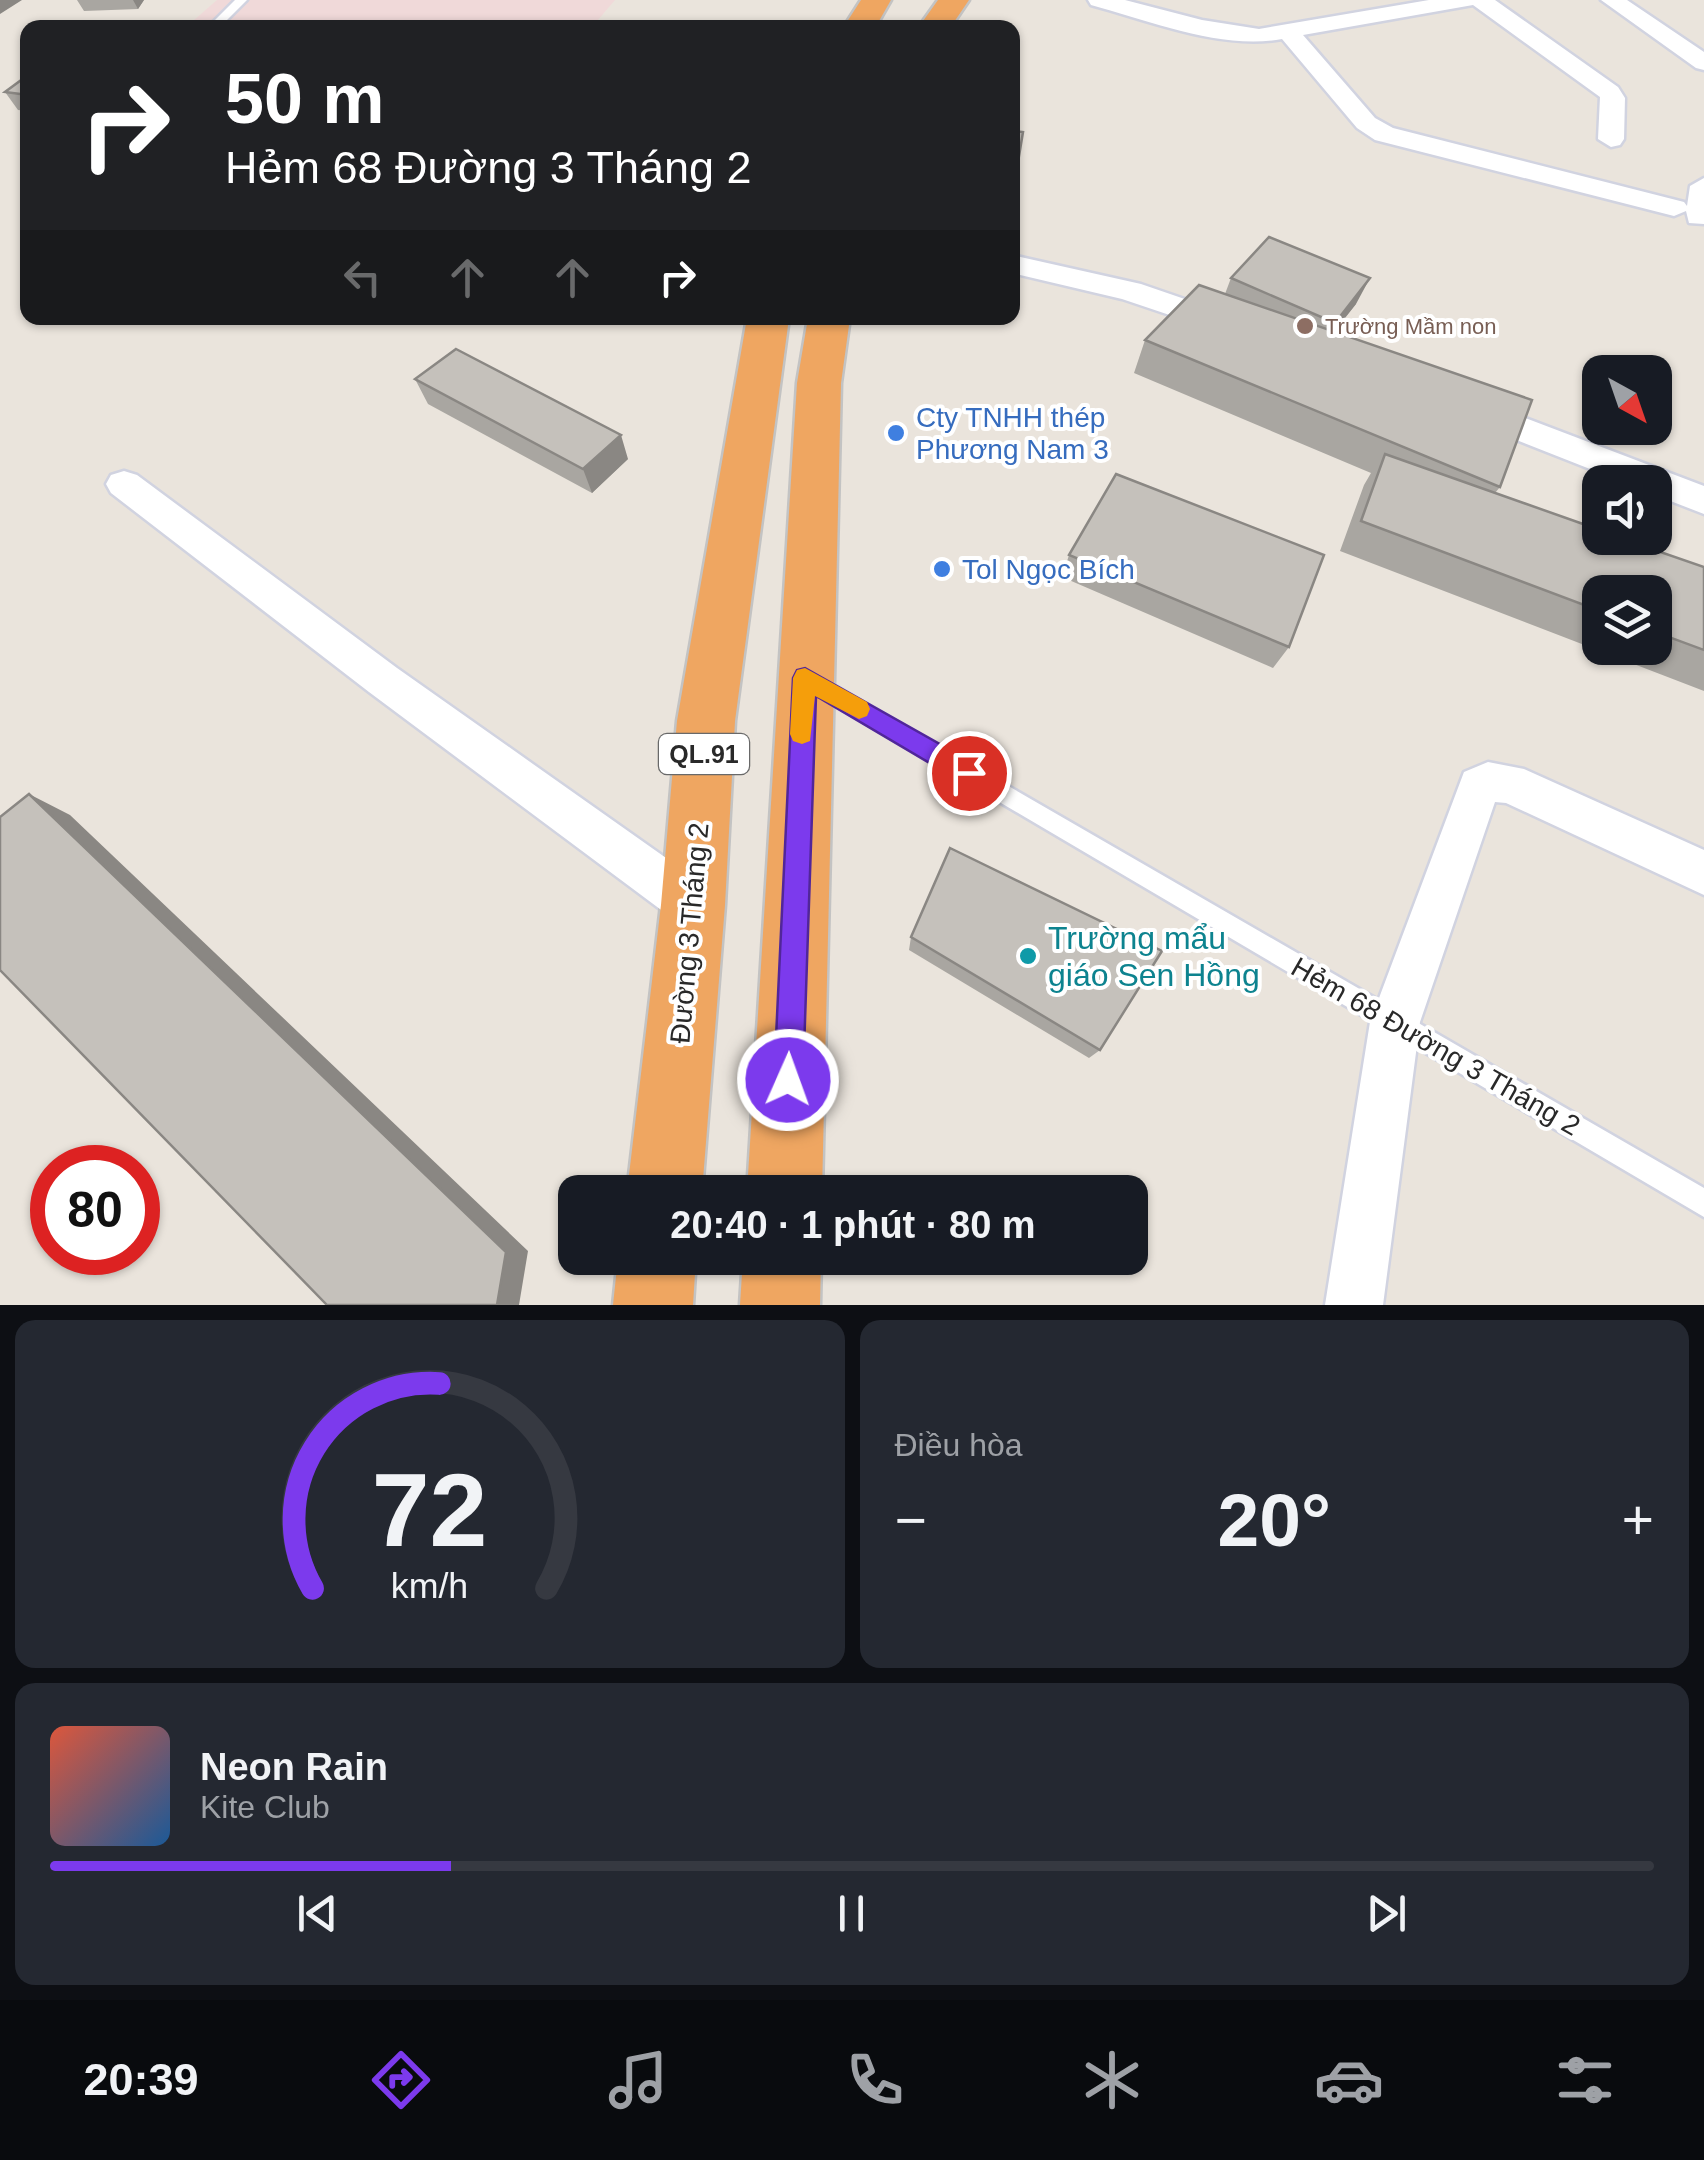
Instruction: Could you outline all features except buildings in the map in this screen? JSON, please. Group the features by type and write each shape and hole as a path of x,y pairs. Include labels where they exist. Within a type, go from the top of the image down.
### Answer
{"highway":[{"name":"Đường 3 Tháng 2","path":"666,1175 693,905 706,721 767,325"},
{"path":"785,1175 820,383 828,325"},
{"path":"653,1305 656,1275"},
{"path":"780,1305 781,1275"}],"street":[{"path":"1099,0 1230,33 1289,33 1468,0"},
{"path":"1480,0 1608,92 1613,98 1611,140"},
{"path":"1612,0 1704,63"},
{"path":"1289,33 1366,123 1384,134 1686,213 1704,186"},
{"path":"1020,266 1130,291 1263,336"},
{"path":"1446,401 1704,500"},
{"path":"124,484 398,691 693,905"},
{"path":"1354,1305 1395,1022 1479,786 1488,782 1509,783 1704,873"}],"lane":[{"path":"220,20 241,0"},
{"name":"Hẻm 68 Đường 3 Tháng 2","path":"805,678 1704,1202"}],"shaded area":[{"path":"217,0 615,0 598,20 194,20"}],"slow traffic":[{"path":"802,734 805,678 859,709"}],"place":[{"name":"Trường Mầm non","path":"1305,326"},
{"name":"Cty TNHH thép Phương Nam 3","path":"896,433"},
{"name":"Tol Ngọc Bích","path":"942,569"},
{"name":"Trường mẩu giáo Sen Hồng","path":"1028,956"}],"route":[{"path":"788,1080 805,678 969,773"}]}
